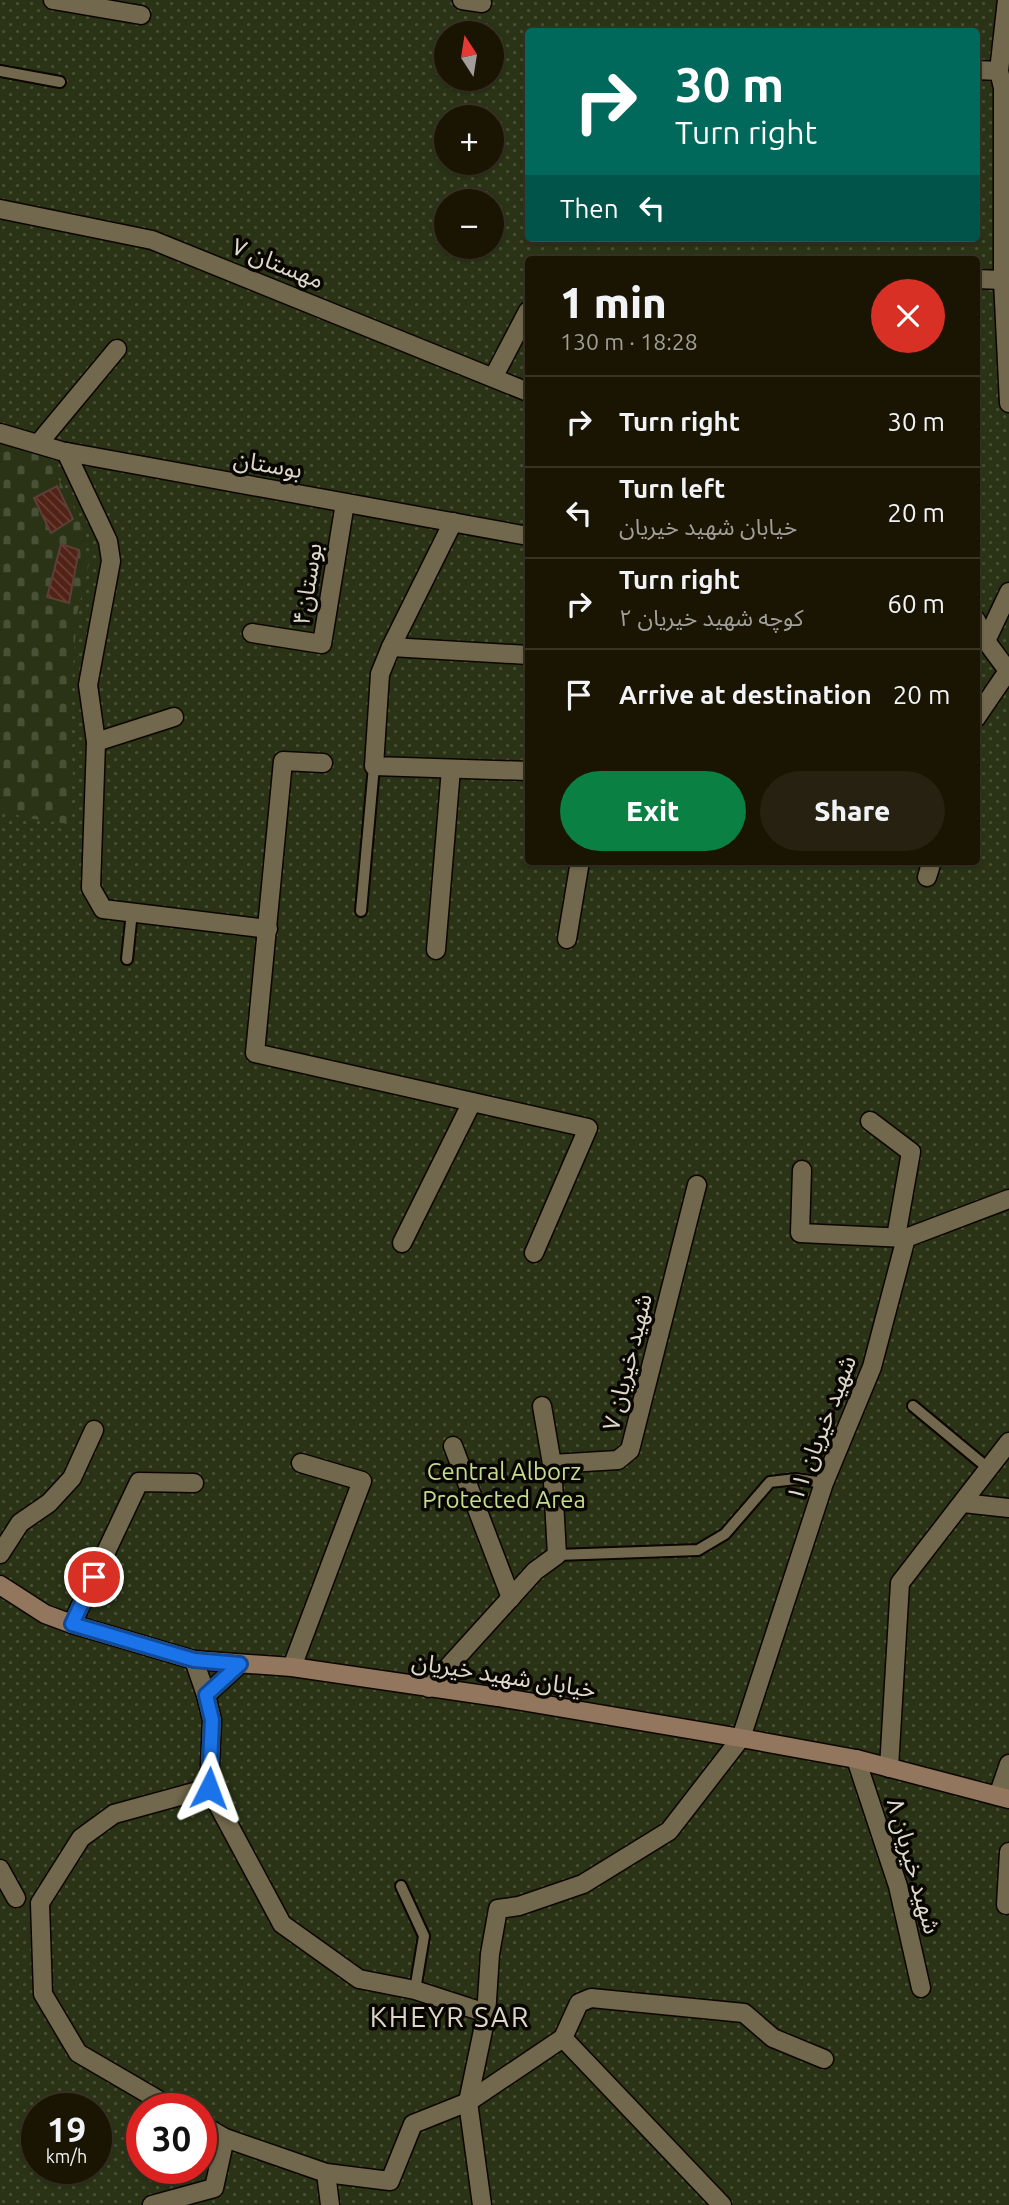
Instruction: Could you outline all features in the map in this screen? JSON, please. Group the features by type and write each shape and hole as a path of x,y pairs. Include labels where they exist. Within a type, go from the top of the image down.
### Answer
{"street":[{"path":"53,0 141,15"},
{"path":"462,0 482,3"},
{"path":"1006,0 999,71 1003,88 1003,279 1009,403"},
{"path":"980,70 999,71"},
{"name":"مهستان ۷","path":"0,209 152,240 525,391"},
{"path":"980,279 1003,279"},
{"path":"494,376 525,317"},
{"path":"38,444 117,349"},
{"name":"بوستان","path":"0,433 66,452 525,535"},
{"path":"66,452 108,541 111,561 88,685 96,742 91,888 103,909 268,929"},
{"name":"بوستان۴","path":"252,633 322,644 345,503"},
{"path":"453,522 380,674 374,766 525,771"},
{"path":"986,641 1009,592"},
{"path":"980,628 986,641 1009,671 980,714"},
{"path":"391,647 525,654"},
{"path":"96,742 174,717"},
{"path":"323,763 283,761 255,1053 588,1128 534,1253"},
{"path":"436,950 450,769"},
{"path":"567,939 579,865"},
{"path":"402,1242 472,1102"},
{"name":"شهید خیریان ۱۱","path":"486,2013 490,1954 498,1909 519,1906 583,1884 669,1831 741,1738 824,1483 872,1367 901,1238 911,1152 870,1121"},
{"path":"802,1170 800,1233 901,1238 1009,1199"},
{"name":"شهید خیریان ۷","path":"552,1464 618,1460 630,1450 697,1185"},
{"path":"429,1688 535,1571 557,1555 552,1464 542,1406"},
{"path":"0,1553 20,1523 49,1503 72,1478 94,1430"},
{"path":"889,1768 900,1583 1009,1442"},
{"path":"453,1446 511,1598"},
{"path":"292,1667 362,1481 301,1463"},
{"path":"72,1624 139,1482 194,1483"},
{"path":"963,1503 1009,1508"},
{"name":"خیابان شهید خیریان","path":"0,1585 45,1614 194,1660 292,1667 511,1699 741,1738 856,1759 1004,1798"},
{"path":"194,1660 212,1720 209,1788 282,1924 359,1979 415,1990 486,2013 468,2102 482,2205"},
{"path":"206,1695 240,1664"},
{"name":"شهید خیریان ۸","path":"856,1759 898,1886 921,1989"},
{"path":"1004,1798 1009,1764"},
{"path":"147,2093 78,2053 43,1994 40,1903 81,1838 114,1814 209,1788"},
{"path":"1006,1905 1009,1852"},
{"path":"0,1868 16,1898"},
{"path":"217,2133 326,2173 390,2181 413,2124 468,2102 563,2038 579,2003 592,1998 744,2012 773,2038 824,2059"},
{"path":"563,2038 722,2205"},
{"path":"152,2205 214,2189 225,2138"},
{"path":"326,2173 330,2205"}],"lane":[{"path":"0,71 60,82"},
{"path":"361,911 374,766"},
{"path":"127,959 132,912"},
{"path":"913,1406 989,1469"},
{"path":"557,1555 698,1550 725,1534 770,1482 796,1479 824,1483"},
{"path":"401,1886 424,1936 415,1990"}],"green space":[{"name":"Central Alborz Protected Area","path":"0,0 1009,0 1009,2205 0,2205"},
{"path":"0,447 46,456 79,517 89,564 77,614 70,711 73,778 68,824 27,818 0,810"}],"building":[{"path":"57,486 73,519 51,533 34,498"},
{"path":"61,544 79,550 69,603 47,597"}],"district":[{"name":"KHEYR SAR","path":"450,2016"}],"route":[{"path":"94,1577 72,1624 194,1660 240,1664 206,1695 212,1720 209,1788"}]}
